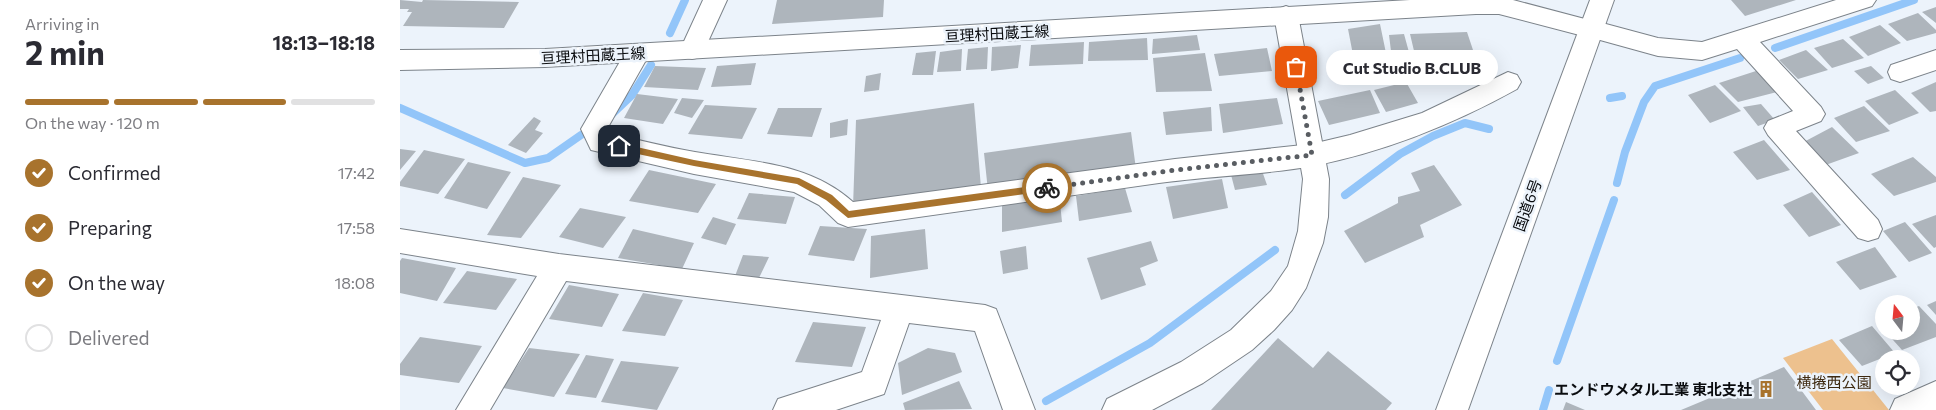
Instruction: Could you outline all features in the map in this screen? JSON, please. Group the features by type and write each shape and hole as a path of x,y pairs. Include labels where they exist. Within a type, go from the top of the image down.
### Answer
{"main road":[{"path":"692,50 715,0"},
{"name":"国道6号","path":"1452,410 1602,0"},
{"name":"亘理村田蔵王線","path":"400,60 526,58 692,50 1499,4 1521,5 1591,29 1680,50 1702,51 1743,40 1864,0"},
{"path":"1118,410 1199,370 1244,337 1274,309 1296,280 1306,253 1314,207 1316,179 1286,15"},
{"path":"1743,40 1812,114 1777,128 1868,229"},
{"path":"638,52 594,129 600,142 694,163 799,181 829,197 848,215 1175,170 1312,155 1429,121 1466,105 1508,82"},
{"path":"1900,72 1936,60"},
{"path":"400,241 559,267 985,319 1019,410"},
{"path":"476,410 559,267"},
{"path":"789,410 873,383 900,308"},
{"path":"1906,410 1936,396"}],"green space":[{"name":"横捲西公園","path":"1832,339 1875,395 1889,410 1823,410 1783,358"}],"building":[{"path":"400,0 422,2 423,0 519,2 504,28 403,26 412,12 407,12 409,9 400,9"},
{"path":"777,0 884,0 883,17 772,24"},
{"path":"1731,0 1796,0 1745,16"},
{"path":"1936,7 1936,23 1922,12"},
{"path":"1918,13 1936,30 1936,33 1907,41 1888,24"},
{"path":"1380,24 1387,58 1354,60 1348,29"},
{"path":"1880,25 1901,43 1868,56 1849,37"},
{"path":"1467,32 1473,50 1415,55 1410,34"},
{"path":"1404,34 1410,56 1392,59 1389,35"},
{"path":"1197,35 1200,50 1152,54 1153,39"},
{"path":"1147,38 1148,60 1088,61 1089,42"},
{"path":"1843,39 1864,58 1832,68 1814,48"},
{"path":"1084,42 1083,64 1029,66 1031,45"},
{"path":"1021,45 1018,68 991,71 992,47"},
{"path":"988,47 987,69 966,70 968,49"},
{"path":"1267,48 1272,71 1219,76 1214,54"},
{"path":"962,49 961,71 937,72 940,52"},
{"path":"1806,50 1828,70 1798,79 1779,60"},
{"path":"936,51 933,75 912,75 916,53"},
{"path":"1205,53 1212,91 1156,92 1153,58"},
{"path":"756,63 751,85 711,87 717,66"},
{"path":"655,66 706,68 698,90 644,87"},
{"path":"1871,66 1884,78 1868,84 1854,71"},
{"path":"1756,71 1777,92 1738,102 1719,83"},
{"path":"881,73 879,90 864,92 866,76"},
{"path":"1406,82 1418,103 1386,112 1374,90"},
{"path":"1936,82 1936,111 1930,112 1911,93"},
{"path":"1715,85 1741,111 1710,123 1688,95"},
{"path":"1370,90 1380,113 1329,125 1318,101"},
{"path":"1895,90 1919,113 1889,125 1865,101"},
{"path":"637,94 678,99 663,124 624,118"},
{"path":"682,98 704,100 692,118 674,113"},
{"path":"1277,98 1283,124 1223,133 1219,104"},
{"path":"974,103 981,188 853,207 856,120"},
{"path":"1761,104 1775,120 1758,126 1743,107"},
{"path":"705,105 757,108 742,139 688,134"},
{"path":"1864,106 1890,131 1856,142 1834,118"},
{"path":"1211,107 1212,131 1166,135 1163,112"},
{"path":"778,108 822,108 812,137 767,134"},
{"path":"534,117 541,121 535,130 543,133 526,153 508,145"},
{"path":"848,119 847,135 830,138 830,123"},
{"path":"1832,127 1859,153 1820,167 1800,144"},
{"path":"1131,132 1136,169 988,191 984,153"},
{"path":"1764,140 1790,170 1757,180 1733,152"},
{"path":"400,149 416,151 400,170"},
{"path":"424,150 465,159 438,194 400,186 400,182"},
{"path":"1913,157 1936,177 1936,182 1894,196 1871,174"},
{"path":"468,162 511,172 487,209 444,198"},
{"path":"1434,165 1462,205 1420,225 1424,237 1365,263 1344,231 1398,203 1398,197 1420,191 1411,173"},
{"path":"1261,168 1267,185 1235,190 1230,171"},
{"path":"649,170 716,184 698,213 629,201"},
{"path":"523,177 561,185 521,238 487,235"},
{"path":"1222,179 1228,208 1173,219 1166,187"},
{"path":"1125,188 1132,212 1079,221 1076,196"},
{"path":"1812,192 1841,225 1809,237 1783,205"},
{"path":"749,193 795,197 786,224 737,219"},
{"path":"1059,193 1062,222 1002,232 1002,201"},
{"path":"580,208 626,217 603,248 559,237"},
{"path":"1936,215 1936,247 1934,248 1912,224"},
{"path":"713,217 736,224 726,245 701,238"},
{"path":"1905,222 1932,253 1909,262 1883,231"},
{"path":"820,226 867,229 854,261 808,255"},
{"path":"633,229 694,243 682,269 618,258"},
{"path":"925,229 928,269 870,278 871,236"},
{"path":"1151,241 1158,261 1140,268 1146,285 1101,300 1087,258"},
{"path":"1026,246 1028,269 1003,274 1000,251"},
{"path":"1875,247 1897,277 1860,290 1836,262"},
{"path":"743,255 769,257 759,278 735,276"},
{"path":"402,258 456,268 437,301 400,293 400,261"},
{"path":"467,271 517,279 496,310 443,303"},
{"path":"569,285 619,294 602,327 549,319"},
{"path":"643,293 683,300 665,336 622,331"},
{"path":"1936,301 1936,315 1927,305"},
{"path":"1920,307 1936,324 1936,337 1902,350 1893,340 1920,340"},
{"path":"813,322 866,327 852,367 795,362"},
{"path":"1872,326 1875,330 1875,340 1884,340 1892,350 1875,350 1875,361 1862,366 1839,340"},
{"path":"420,337 482,346 459,383 400,375 400,364"},
{"path":"1278,338 1313,368 1328,351 1392,403 1386,410 1211,410"},
{"path":"529,348 580,354 554,397 503,388"},
{"path":"928,348 955,353 962,372 902,395 898,363"},
{"path":"586,355 614,359 596,398 565,394"},
{"path":"621,361 679,367 657,410 601,402"},
{"name":"エンドウメタル工業 東北支社","path":"1784,367 1816,410 1681,410"},
{"path":"959,381 972,409 905,410 903,403"},
{"path":"1566,402 1585,410 1563,410"}],"waterway":[{"path":"670,33 685,0"},
{"path":"1775,48 1914,0"},
{"path":"1617,183 1625,152 1644,102 1655,86 1740,58"},
{"path":"611,115 632,95 651,65"},
{"path":"1610,98 1622,96"},
{"path":"400,108 525,163 548,158 581,135"},
{"path":"1345,195 1400,154 1433,136 1465,123 1489,129"},
{"path":"1557,361 1614,200"},
{"path":"1046,401 1150,343 1275,250"},
{"path":"1543,410 1549,390"}],"way so far":[{"path":"1047,188 1175,170 1312,155 1296,67"}],"place":[{"name":"Cut Studio B.CLUB","path":"1296,67"},
{"name":"エンドウメタル工業 東北支社","path":"1766,389"}],"route":[{"path":"619,146 694,163 799,181 829,197 848,215 1047,188"}]}
